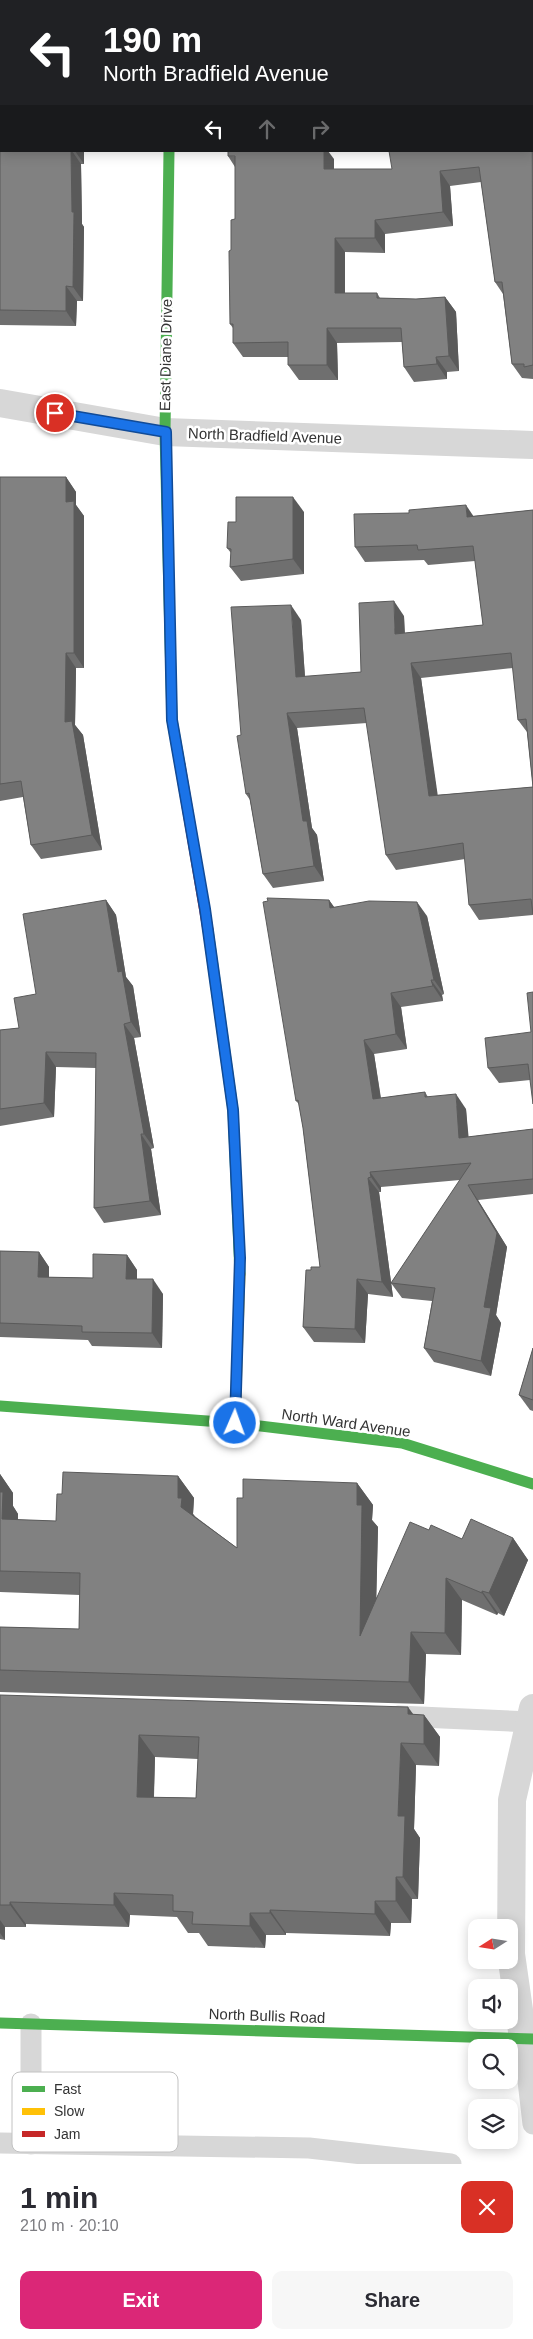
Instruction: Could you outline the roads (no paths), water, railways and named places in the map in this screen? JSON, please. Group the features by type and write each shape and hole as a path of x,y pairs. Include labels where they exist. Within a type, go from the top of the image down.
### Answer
{"street":[{"name":"East Diane Drive","path":"168,152 166,432 172,720 205,909 233,1110 240,1258 235,1423"},
{"name":"North Bradfield Avenue","path":"0,403 166,432 533,445"},
{"name":"North Ward Avenue","path":"0,1406 235,1423 402,1443 533,1484"},
{"path":"528,2038 511,1954 512,1800 531,1715"},
{"name":"North Bullis Road","path":"0,2023 528,2038"}],"lane":[{"path":"375,1715 531,1715"},
{"path":"31,2024 31,2072"},
{"path":"528,2038 533,2124"},
{"path":"178,2146 308,2148 451,2164"}]}
